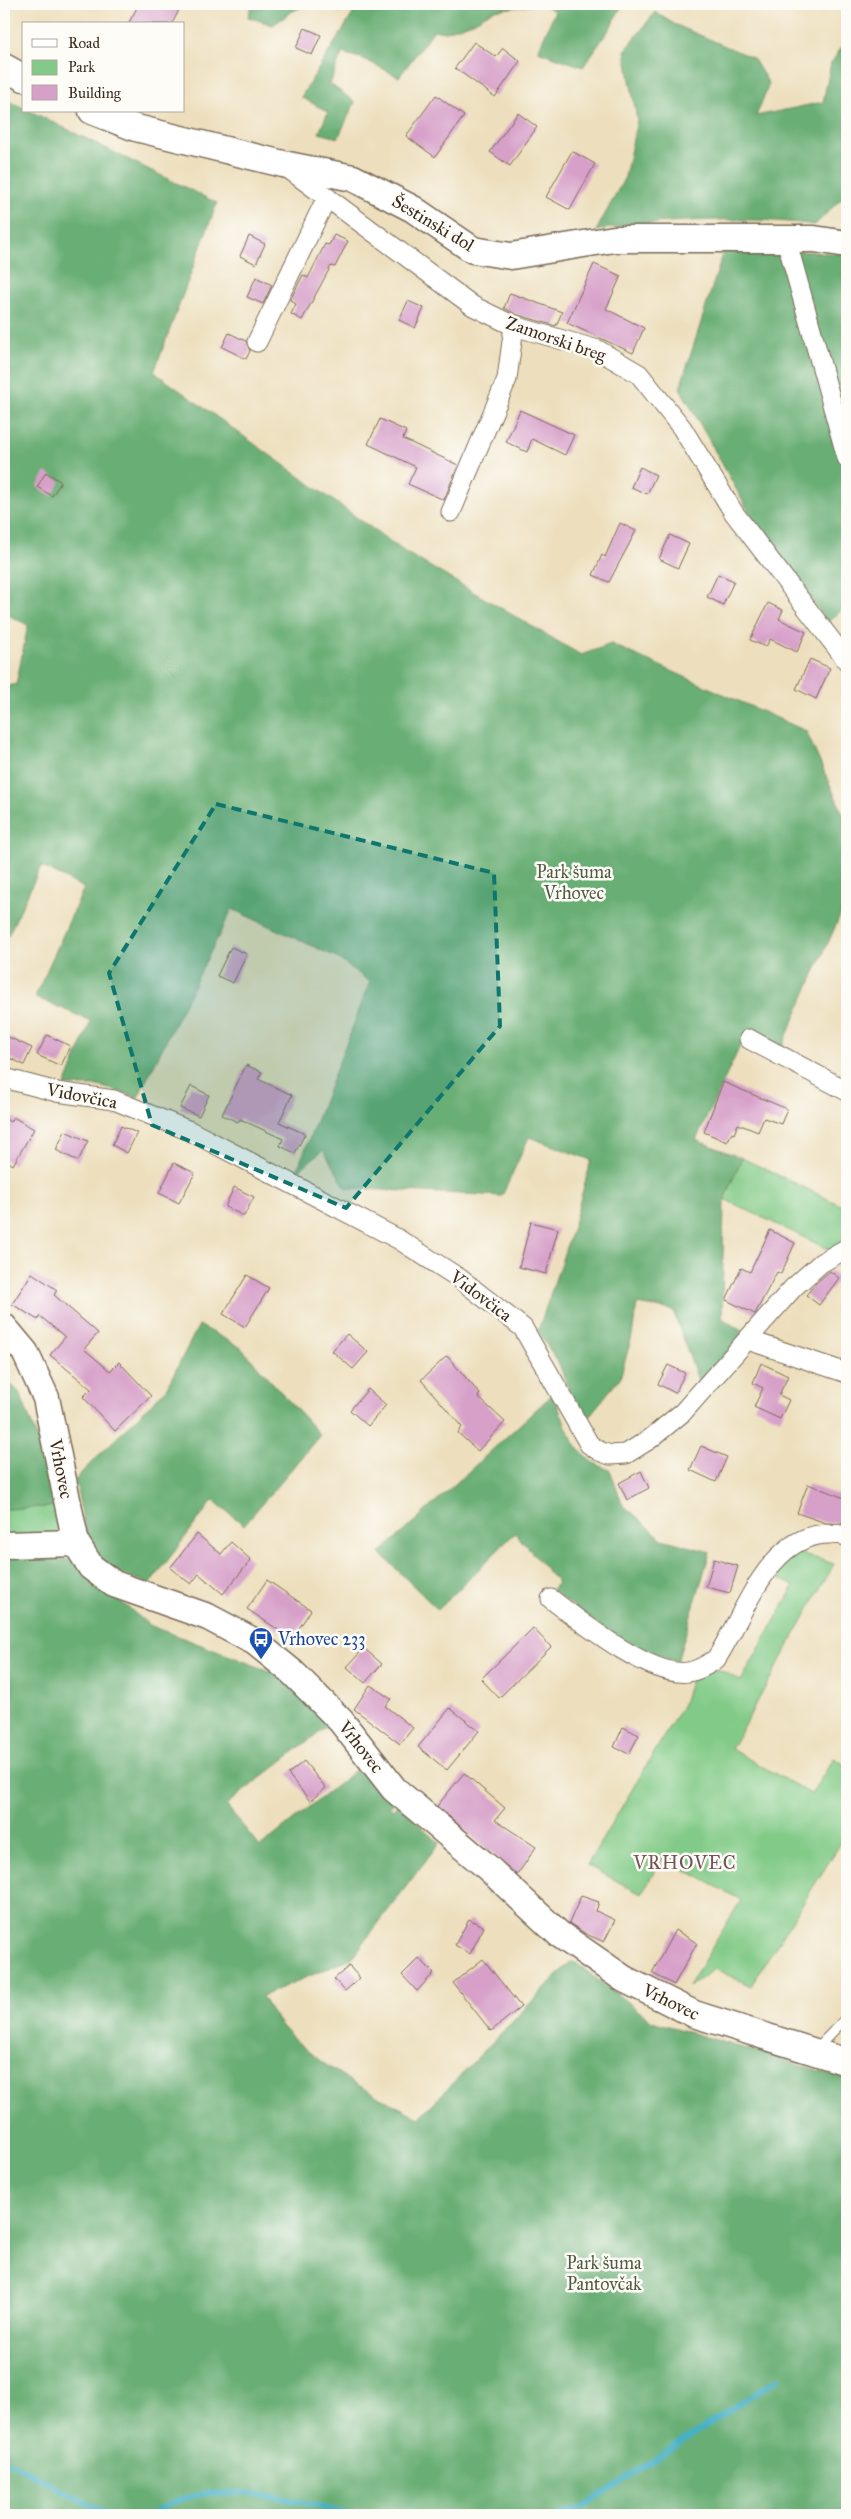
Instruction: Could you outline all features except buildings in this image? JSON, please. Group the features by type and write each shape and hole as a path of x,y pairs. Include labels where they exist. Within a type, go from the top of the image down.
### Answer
{"street":[{"path":"4,67 22,77"},
{"name":"Šestinski dol","path":"95,112 136,128 283,164 353,178 413,209 473,250 511,256 614,239 814,239 847,244"},
{"name":"Zamorski breg","path":"283,164 473,306 514,326 598,350 639,374 682,428 734,513 847,661"},
{"path":"257,342 327,197"},
{"path":"786,239 847,458"},
{"path":"451,512 507,379 514,326"},
{"path":"749,1039 847,1091"},
{"name":"Vidovčica","path":"4,1078 57,1092 114,1100 190,1132 398,1239 459,1278 523,1328 589,1444 599,1451 610,1455 626,1454 650,1440 683,1412 793,1288 814,1269 847,1248"},
{"name":"Vrhovec","path":"4,1327 25,1352 46,1398 76,1543 92,1567 114,1584 208,1617 255,1642 288,1668 341,1721 394,1789 487,1867 559,1934 624,1978 694,2014 847,2062"},
{"path":"748,1340 847,1373"},
{"path":"551,1599 607,1641 661,1668 688,1672 704,1667 716,1659 764,1576 785,1549 818,1535 847,1536"},
{"path":"4,1546 76,1543"}],"lane":[{"path":"813,2052 847,2017"}],"highlighted area":[{"path":"216,804 494,873 500,1026 346,1208 152,1125 109,973"}],"green space":[{"path":"252,4 309,4 293,11 273,25 248,17"},
{"path":"359,4 541,4 494,10 473,22 444,32 434,30 399,77 364,59 342,53 330,84 355,102 338,138 319,133 328,112 301,97"},
{"path":"541,4 623,4 610,28 583,67 538,51 555,11"},
{"path":"655,12 674,24 753,58 769,84 756,116 823,102 831,63 847,40 847,193 815,225 760,220 705,220 632,225 596,231 625,177 637,120 625,51"},
{"name":"Park šuma Vrhovec","path":"4,99 22,107 22,112 32,112 217,203 154,372 405,552 581,655 611,644 806,731 847,823 847,900 781,1049 742,1042 696,1140 742,1158 724,1199 722,1318 746,1334 699,1383 673,1310 637,1304 632,1336 620,1378 582,1425 559,1364 538,1331 573,1227 591,1160 529,1137 502,1196 346,1188 323,1150 296,1173 370,982 336,957 232,909 138,1097 98,1086 65,1086 91,1021 35,997 84,888 41,866 4,944 4,685 16,685 28,625 4,613"},
{"path":"725,247 847,254 847,380 841,386 847,412 847,605 828,623 750,514 680,388"},
{"path":"742,1158 847,1208 847,1242 832,1251 724,1199"},
{"path":"199,1325 240,1347 320,1435 244,1525 213,1500 150,1584 113,1570 95,1553 85,1529 75,1479 166,1389"},
{"path":"4,1377 20,1393 62,1506 4,1509"},
{"path":"553,1394 567,1429 579,1449 587,1458 610,1470 622,1504 662,1539 710,1552 677,1662 632,1646 597,1624 551,1590 558,1583 515,1533 438,1610 380,1553"},
{"path":"62,1506 62,1533 4,1539 4,1509"},
{"path":"797,1552 834,1564 731,1749 811,1794 834,1758 847,1766 847,1833 751,1986 715,1969 688,1987 741,1900 663,1858 641,1894 587,1865 682,1706 691,1679 718,1669 741,1681 794,1586 772,1575"},
{"name":"Park šuma Pantovčak","path":"4,1555 71,1560 149,1625 285,1677 333,1721 226,1805 260,1847 362,1765 394,1801 389,1807 393,1810 398,1804 439,1843 352,1958 262,1996 275,2017 291,2036 310,2053 352,2082 419,2118 572,1960 652,2021 847,2079 847,2515 4,2515"}],"waterway":[{"path":"559,2515 582,2507 779,2378"},
{"path":"4,2459 109,2515"},
{"path":"150,2515 177,2501 198,2495 220,2492 265,2495 351,2515"}],"place":[{"name":"Vrhovec 233","path":"261,1660"}],"district":[{"name":"VRHOVEC","path":"685,1862"}]}
